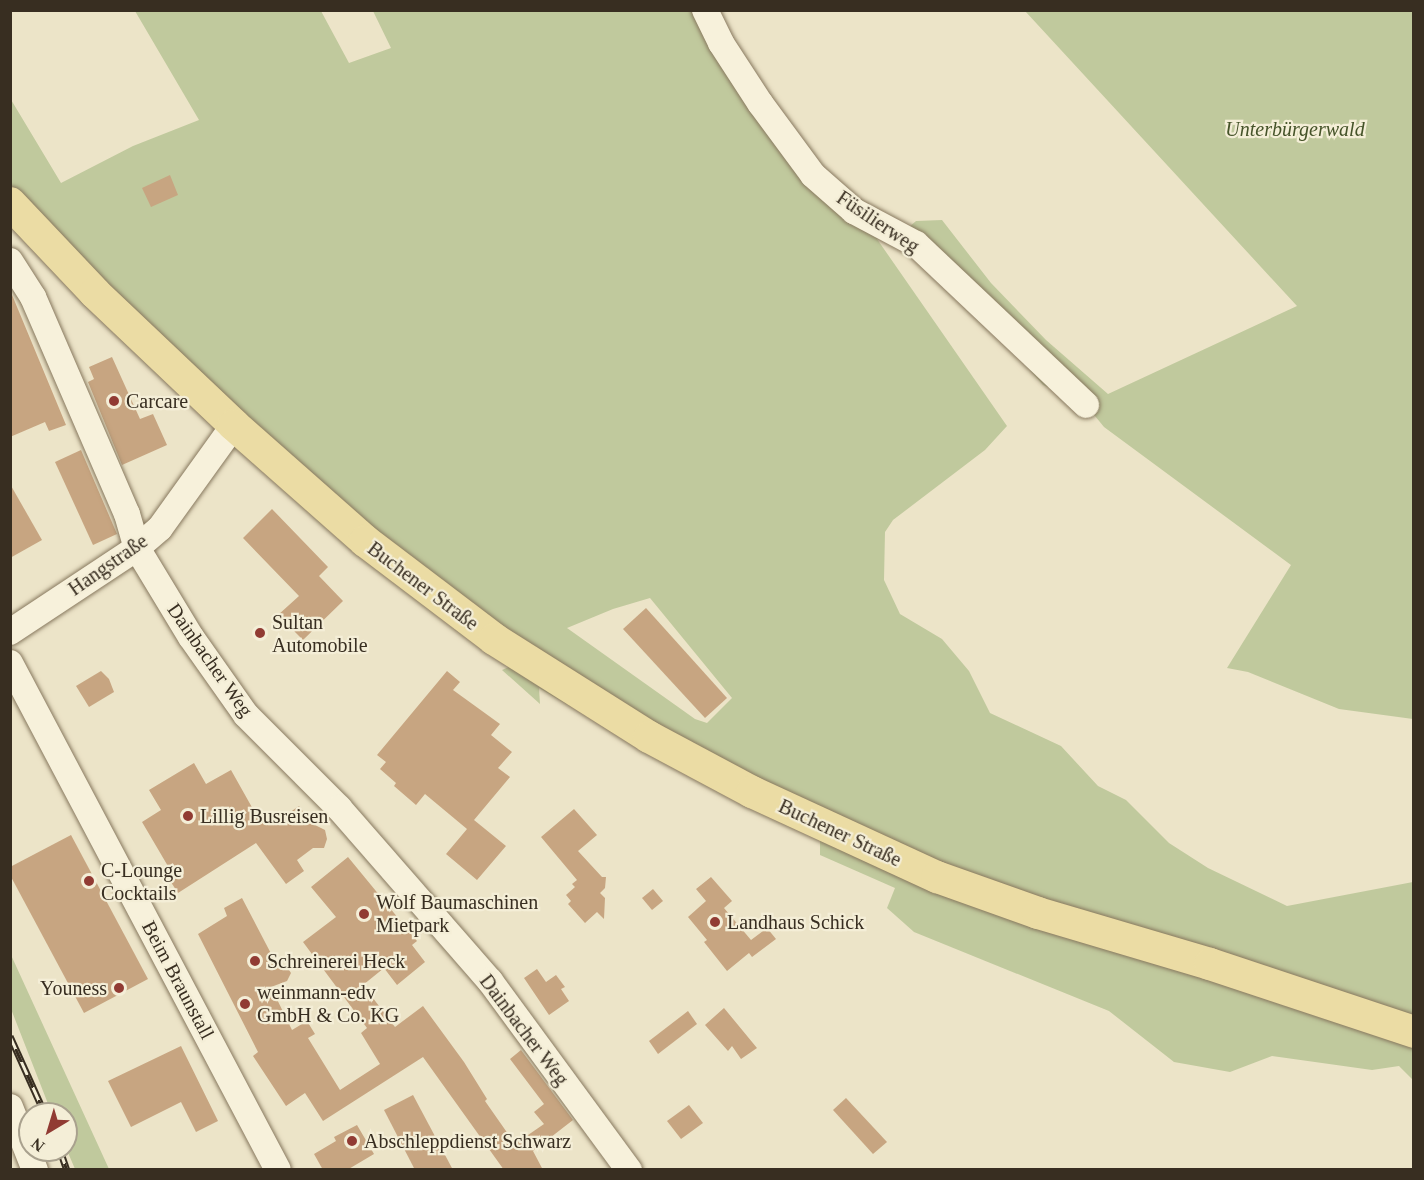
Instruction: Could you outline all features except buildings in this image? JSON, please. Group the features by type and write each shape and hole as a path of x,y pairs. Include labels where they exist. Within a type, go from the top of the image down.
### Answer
{"main road":[{"name":"Buchener Straße","path":"10,203 95,293 234,425 365,541 494,639 649,737 752,792 910,865 1038,913 1210,964 1413,1032"}],"street":[{"name":"Füsilierweg","path":"705,10 721,43 760,103 813,175 854,211 916,244 1086,405"},
{"path":"11,264 44,239"},
{"name":"Dainbacher Weg","path":"11,264 33,297 127,514 137,548 191,637 246,715 339,808 490,981 629,1170"},
{"name":"Hangstraße","path":"10,632 137,548 160,528 234,425"},
{"name":"Beim Braunstall","path":"10,663 278,1170"},
{"path":"10,1107 34,1170"}],"green space":[{"name":"Unterbürgerwald","path":"135,11 321,11 349,63 391,48 373,11 705,11 813,175 900,235 916,221 942,220 991,283 1046,340 1108,394 1297,306 1025,11 1413,11 1413,719 1339,709 1248,672 1227,668 1291,565 1104,427 1086,405 1043,385 916,244 877,239 1007,426 985,450 893,520 885,532 884,580 900,614 942,639 969,671 990,713 1061,746 1098,786 1126,800 1169,843 1208,868 1287,906 1413,882 1413,1080 1399,1066 1372,1070 1272,1056 1230,1072 1174,1062 1109,1011 914,932 887,908 895,888 820,855 820,838 613,731 539,688 540,704 502,670 525,660 234,425 11,185 10,98 61,183 133,146 199,120","holes":["650,598 732,698 707,723 695,719 567,628 613,609"]},
{"path":"11,955 109,1169 75,1169 72,1162 78,1162 78,1102 47,1102 11,1009"}],"railway":[{"path":"10,1036 40,1102"},
{"path":"64,1162 67,1170"}],"place":[{"name":"Carcare","path":"114,401"},
{"name":"Sultan Automobile","path":"260,633"},
{"name":"Lillig Busreisen","path":"188,816"},
{"name":"C-Lounge Cocktails","path":"89,881"},
{"name":"Wolf Baumaschinen Mietpark","path":"364,914"},
{"name":"Landhaus Schick","path":"715,922"},
{"name":"Schreinerei Heck","path":"255,961"},
{"name":"Youness","path":"119,988"},
{"name":"weinmann-edv GmbH & Co. KG","path":"245,1004"},
{"name":"Abschleppdienst Schwarz","path":"352,1141"}]}
